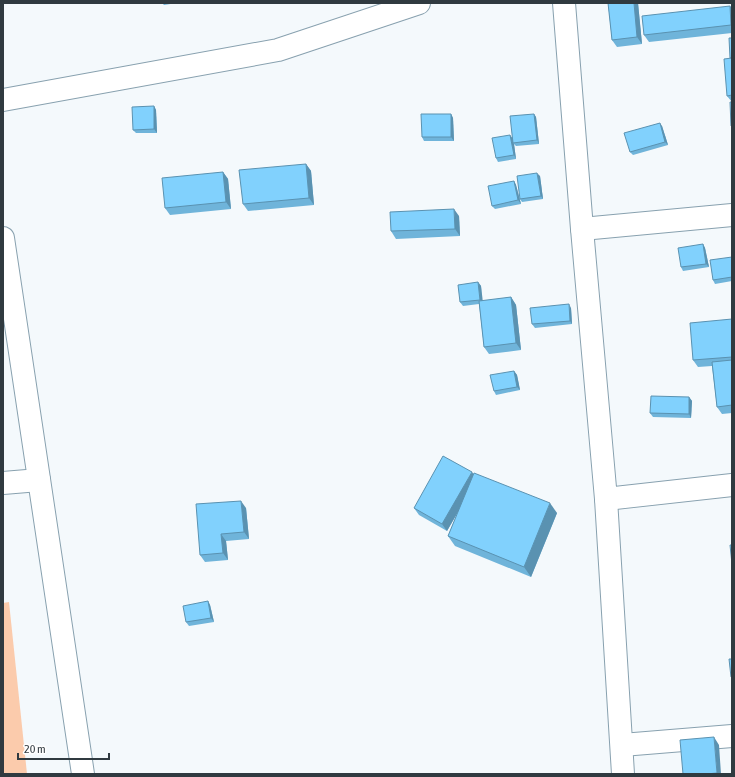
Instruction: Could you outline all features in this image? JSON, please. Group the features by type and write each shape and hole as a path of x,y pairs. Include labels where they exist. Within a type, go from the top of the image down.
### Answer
{"street":[{"path":"3,100 278,50 419,3"},
{"path":"564,3 606,499 623,774"},
{"path":"582,229 732,215"},
{"path":"3,238 83,774"},
{"path":"3,484 39,480"},
{"path":"606,499 732,485"},
{"path":"622,745 732,736"}],"shaded area":[{"path":"9,602 27,774 3,774 3,603"}],"building":[{"path":"608,3 634,3 637,37 612,40"},
{"path":"730,6 731,25 644,35 642,16"},
{"path":"729,38 732,38 732,58 730,58"},
{"path":"732,58 732,95 727,96 724,59"},
{"path":"730,102 732,102 732,126 731,126"},
{"path":"154,106 154,129 133,130 132,107"},
{"path":"421,114 451,114 451,137 422,137"},
{"path":"534,114 537,140 513,143 510,116"},
{"path":"660,123 665,142 630,152 624,133"},
{"path":"510,135 514,155 496,158 492,138"},
{"path":"306,164 309,198 243,204 239,170"},
{"path":"223,172 226,202 165,208 162,178"},
{"path":"537,173 541,196 520,199 517,176"},
{"path":"514,181 518,200 492,206 488,186"},
{"path":"454,209 455,229 391,231 390,212"},
{"path":"703,244 706,264 681,267 678,248"},
{"path":"732,257 732,277 713,280 710,260"},
{"path":"478,282 480,300 460,302 458,285"},
{"path":"511,297 516,343 484,347 479,301"},
{"path":"569,304 570,321 532,324 530,308"},
{"path":"732,319 732,357 693,360 690,323"},
{"path":"732,360 732,405 717,407 712,362"},
{"path":"514,371 517,387 494,391 490,375"},
{"path":"651,396 689,397 689,414 650,413"},
{"path":"443,456 472,472 442,524 414,508"},
{"path":"474,473 550,503 524,567 448,536"},
{"path":"241,501 244,532 221,534 223,553 200,555 196,504"},
{"path":"730,545 732,545 732,564"},
{"path":"208,601 211,618 186,622 183,606"},
{"path":"729,659 732,659 732,677 731,677"},
{"path":"714,737 717,773 683,774 680,740"}]}
